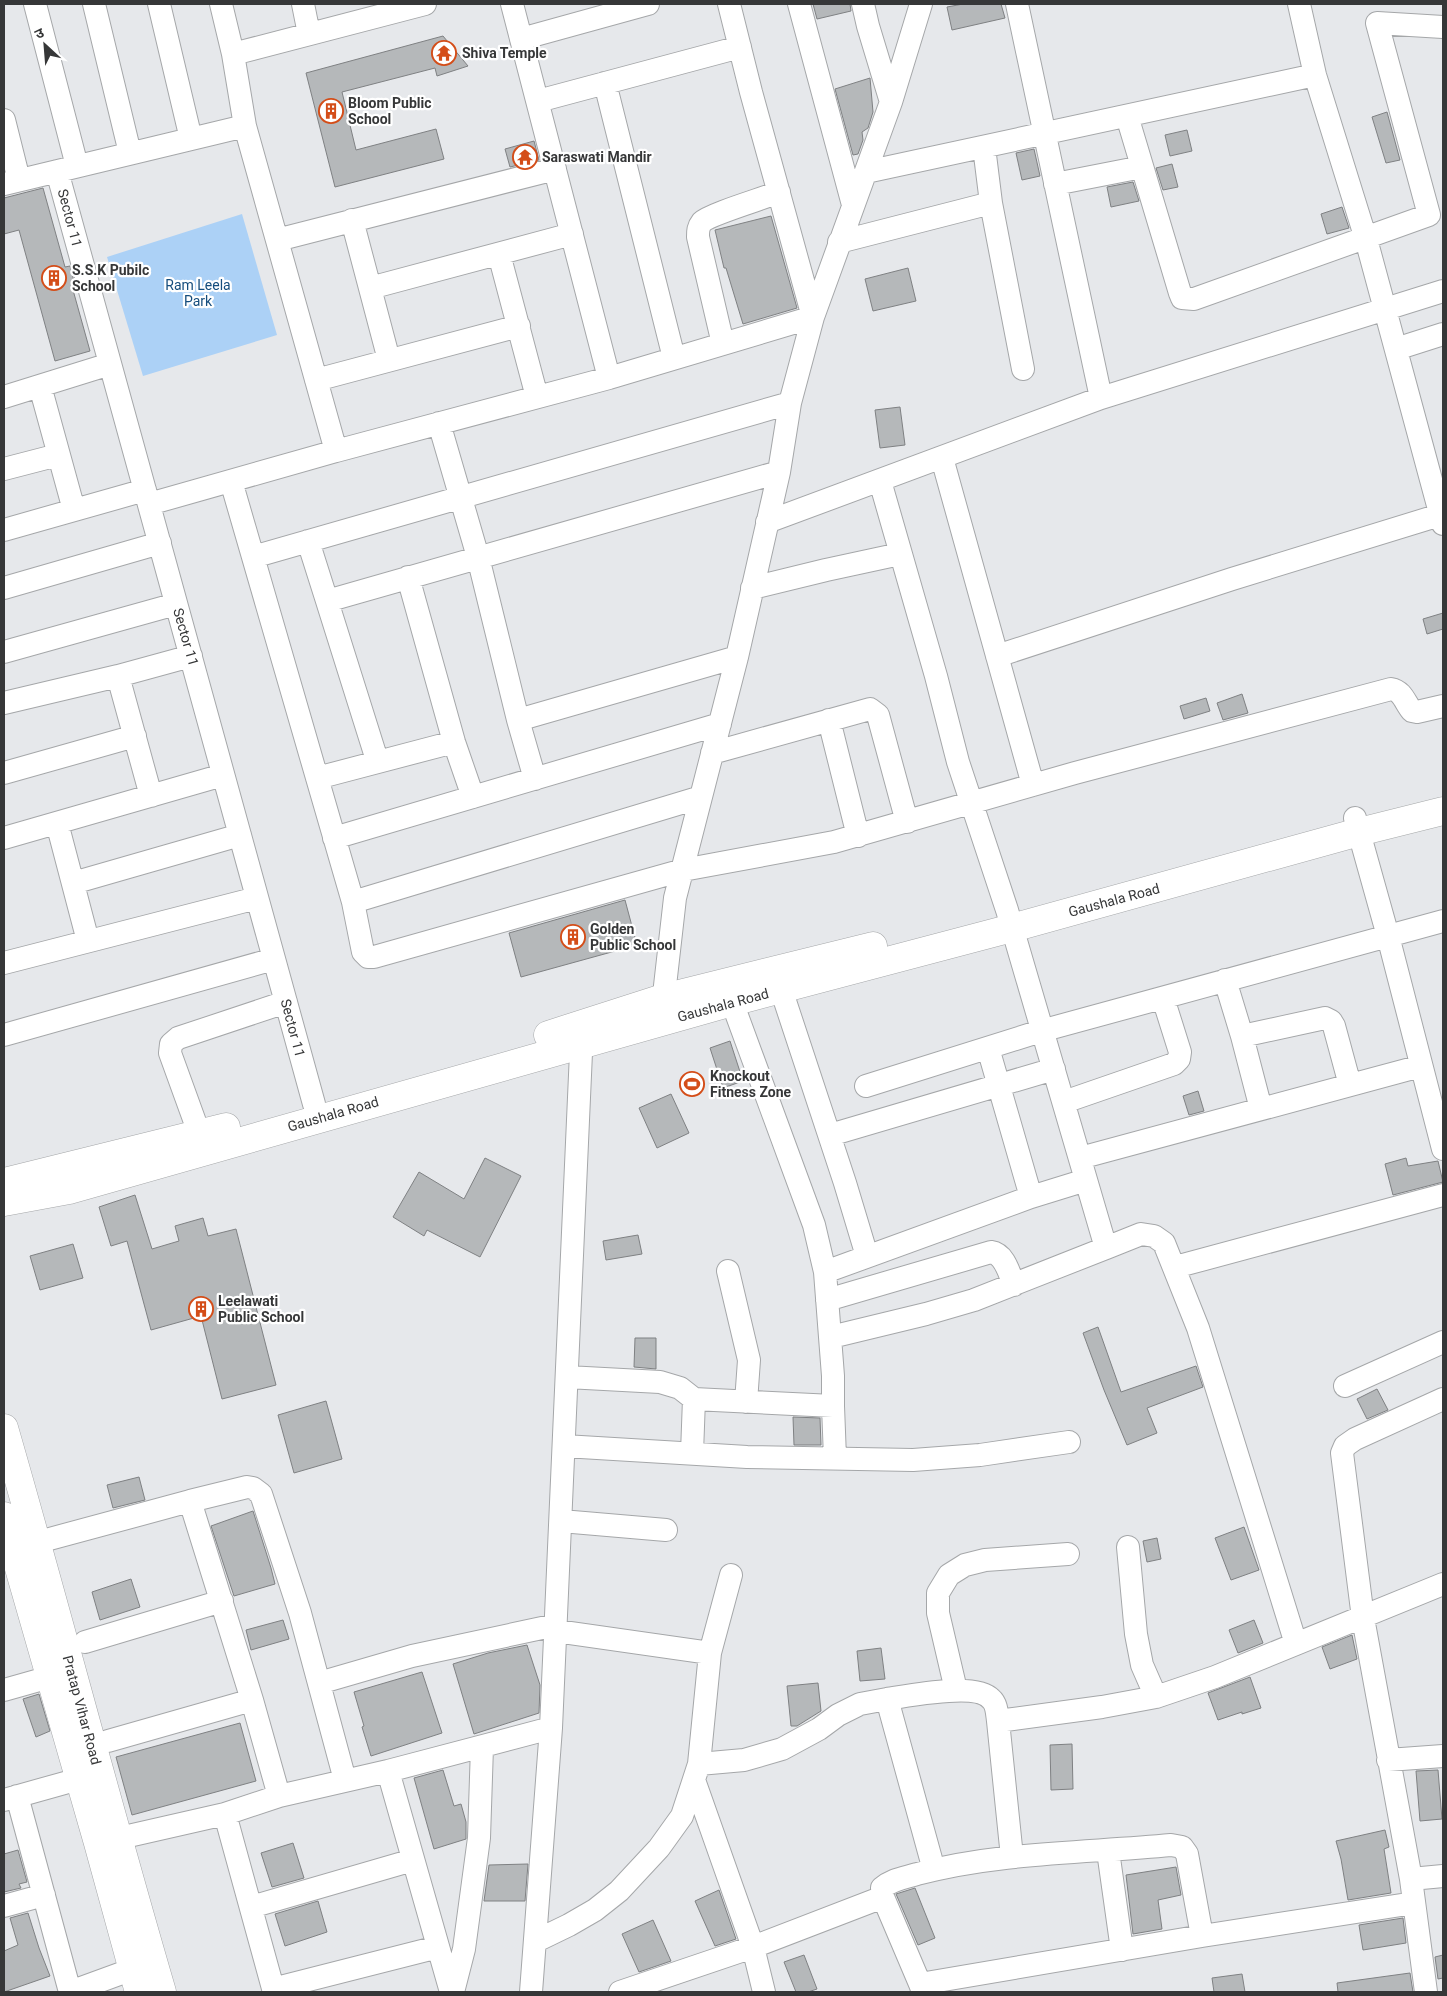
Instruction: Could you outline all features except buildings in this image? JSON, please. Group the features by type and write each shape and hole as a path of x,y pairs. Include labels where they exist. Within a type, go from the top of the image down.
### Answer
{"street":[{"name":"Sector 11","path":"35,4 67,168 110,364 314,1104"},
{"path":"94,4 130,153"},
{"path":"158,4 191,139"},
{"path":"221,4 233,54 245,126 336,451"},
{"path":"302,4 309,34"},
{"path":"233,54 309,34 381,9 425,4"},
{"path":"512,4 609,378"},
{"path":"521,39 648,4"},
{"path":"729,4 813,318"},
{"path":"799,4 853,205"},
{"path":"863,4 891,102"},
{"path":"662,1010 675,898 737,657 779,472 790,403 813,318 891,102 921,4"},
{"path":"1017,4 1101,398"},
{"path":"997,656 1232,579 1442,518 1366,239 1315,75 1299,4"},
{"path":"1127,116 1182,298 1194,299 1429,215 1374,13 1443,27"},
{"path":"538,101 740,47"},
{"path":"866,172 1315,75"},
{"path":"606,83 674,358"},
{"path":"4,120 12,182 245,126"},
{"path":"984,147 991,203 1023,369"},
{"path":"1055,184 1142,167"},
{"path":"277,240 555,169"},
{"path":"723,344 698,237 698,228 702,221 779,192"},
{"path":"839,242 991,203"},
{"path":"352,220 389,360"},
{"path":"370,288 572,234"},
{"path":"499,254 537,397"},
{"path":"768,522 1101,398 1443,290"},
{"path":"4,530 74,510 231,481 609,378 813,318"},
{"path":"316,380 519,326"},
{"path":"1396,349 1443,334"},
{"path":"4,397 110,364"},
{"path":"40,386 74,510"},
{"path":"253,557 790,403"},
{"path":"439,423 478,557 518,720 535,779"},
{"path":"4,469 58,455"},
{"path":"942,458 1033,785"},
{"path":"327,601 779,472"},
{"path":"231,481 353,902 363,952 368,957 374,958 683,870 858,836 1033,785 1392,689 1402,694 1412,711 1417,712 1443,706"},
{"path":"880,481 971,803 1010,919 1041,1031 1064,1102 1106,1248"},
{"path":"308,541 377,760"},
{"path":"4,588 160,544"},
{"path":"752,588 900,554"},
{"path":"408,578 454,742 473,797"},
{"path":"4,652 176,604"},
{"path":"4,703 118,676 191,656"},
{"path":"518,720 737,657"},
{"path":"118,676 151,796"},
{"path":"712,753 870,709 878,715 907,822"},
{"path":"829,720 858,836"},
{"path":"334,838 720,724"},
{"path":"4,773 135,736"},
{"path":"317,778 377,760 454,742"},
{"path":"4,838 224,775"},
{"name":"Gaushala Road","path":"4,1202 69,1190 662,1010 1010,919 1357,825 1443,793"},
{"path":"353,902 701,797"},
{"name":"Gaushala Road","path":"1357,825 1443,811"},
{"path":"57,823 88,941"},
{"path":"1357,825 1421,1066 1437,1101 1443,1149"},
{"path":"73,883 240,835"},
{"path":"4,963 253,899"},
{"name":"Gaushala Road","path":"662,1010 732,1002 781,989 1010,919"},
{"path":"866,1086 1041,1031 1443,921"},
{"path":"4,1035 274,959"},
{"path":"1225,980 1261,1109"},
{"path":"781,989 830,1135 867,1256"},
{"path":"1064,1102 1174,1064 1179,1059 1180,1052 1163,998"},
{"path":"199,1133 170,1053 171,1044 178,1038 286,1002"},
{"path":"732,1002 814,1225 825,1272 830,1337 835,1458"},
{"path":"1242,1036 1325,1018 1331,1021 1334,1026 1350,1085"},
{"path":"531,1992 552,1728 582,1034"},
{"name":"Gaushala Road","path":"4,1182 582,1034"},
{"path":"988,1048 1031,1198"},
{"path":"1080,1158 1421,1066"},
{"path":"830,1135 1054,1069"},
{"path":"825,1272 1086,1180"},
{"path":"1175,1267 1443,1196"},
{"path":"830,1337 926,1314 974,1300 1141,1234 1154,1236 1164,1243 1198,1328 1296,1644"},
{"path":"827,1300 991,1252 998,1253 1002,1258 1014,1285"},
{"path":"728,1271 749,1360 746,1402"},
{"path":"1345,1386 1443,1342"},
{"path":"567,1378 660,1382 680,1388 694,1400 833,1406"},
{"path":"1426,1992 1411,1879 1363,1618 1342,1453 1345,1446 1354,1439 1443,1399"},
{"path":"692,1453 694,1400"},
{"name":"Pratap Vihar Road","path":"4,1428 18,1548 50,1677 79,1779 107,1841 136,1981"},
{"path":"564,1446 747,1457 913,1460 980,1454 1069,1442"},
{"path":"18,1548 190,1501 247,1487 253,1488 261,1494 300,1613 345,1780"},
{"path":"190,1501 252,1700 279,1796"},
{"name":"Pratap Vihar Road","path":"4,1516 18,1548 107,1841 162,1992"},
{"path":"561,1521 666,1530"},
{"path":"1128,1547 1136,1634 1142,1665 1156,1697"},
{"path":"956,1690 938,1613 938,1593 949,1576 965,1565 985,1560 1068,1554"},
{"path":"536,1941 595,1910 619,1891 660,1848 682,1816 697,1772 710,1654 731,1575"},
{"path":"998,1721 1102,1707 1156,1697 1215,1677 1443,1584"},
{"path":"85,1642 222,1601"},
{"path":"319,1684 412,1656 556,1628 710,1654"},
{"path":"4,1690 50,1677"},
{"path":"697,1772 782,1749 860,1704 956,1690 982,1694 991,1697 995,1705 998,1721 1012,1857"},
{"path":"887,1699 934,1870"},
{"path":"108,1741 252,1700"},
{"path":"107,1841 225,1814 279,1796 388,1771 552,1728"},
{"path":"452,1992 464,1949 479,1838 482,1747"},
{"path":"1388,1760 1443,1756"},
{"path":"388,1771 452,1992"},
{"path":"697,1772 753,1947 764,1992"},
{"path":"79,1779 10,1798 44,1895 70,1992 136,1981"},
{"path":"225,1814 273,1991 438,1947"},
{"path":"1202,1936 1187,1854 1182,1847 1171,1845 1012,1857 934,1870 889,1882 882,1888 883,1897 922,1988 1202,1936 1414,1903"},
{"path":"1108,1851 1122,1950"},
{"path":"251,1907 413,1860"},
{"path":"1411,1879 1443,1876"},
{"path":"4,1906 44,1895"},
{"path":"620,1992 753,1947 883,1897"}],"green space":[{"name":"Ram Leela Park","path":"242,214 277,335 143,376 107,257"}],"place":[{"name":"Shiva Temple","path":"444,53"},
{"name":"Bloom Public School","path":"331,111"},
{"name":"Saraswati Mandir","path":"525,157"},
{"name":"S.S.K Pubilc School","path":"54,278"},
{"name":"Golden Public School","path":"573,937"},
{"name":"Knockout Fitness Zone","path":"692,1084"},
{"name":"Leelawati Public School","path":"201,1309"}]}
